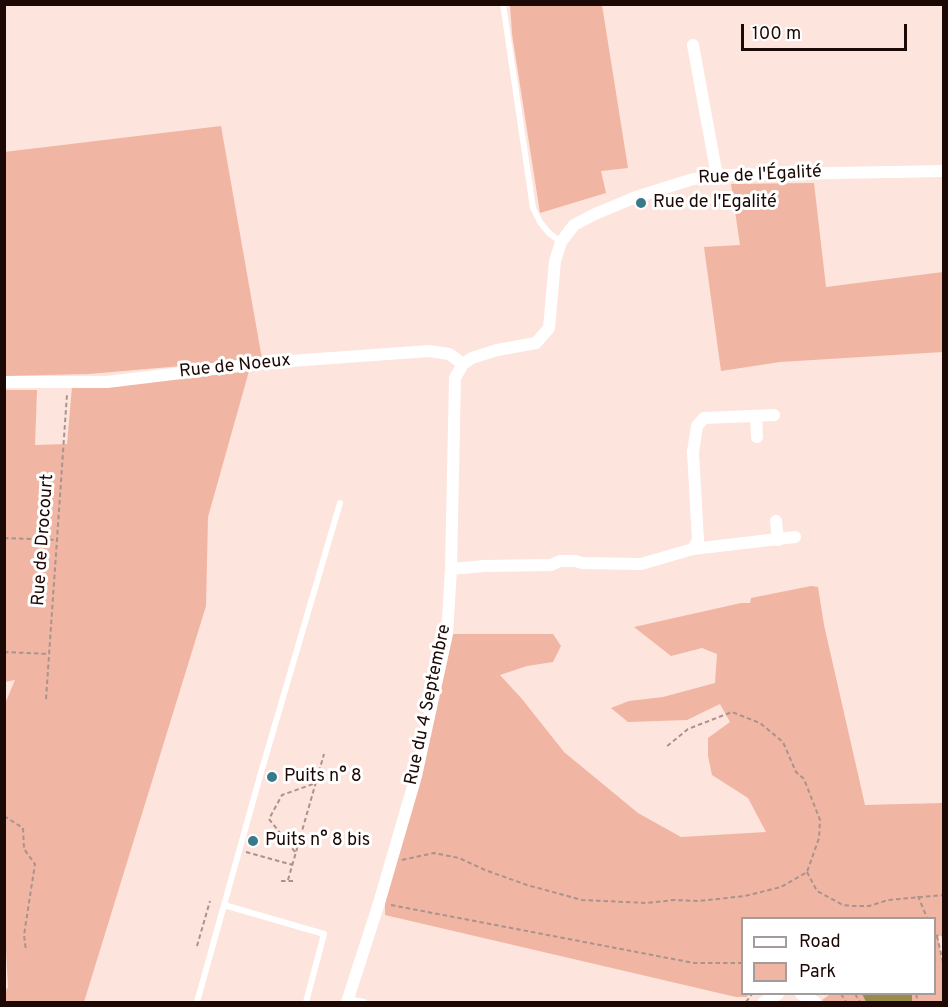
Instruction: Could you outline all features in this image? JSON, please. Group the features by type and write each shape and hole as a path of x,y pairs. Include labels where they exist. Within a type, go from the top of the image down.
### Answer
{"street":[{"path":"693,45 717,176"},
{"name":"Rue de l'Égalité","path":"561,242 574,225 595,214 693,179 717,176 944,171"},
{"path":"463,364 472,358 497,350 536,343 549,328 555,261 561,242"},
{"name":"Rue de Noeux","path":"4,382 107,382 262,363 429,351 449,354 463,364"},
{"name":"Rue du 4 Septembre","path":"347,1001 379,903 416,776 447,634 451,569 454,378 463,364"},
{"path":"693,549 698,540 693,452 697,426 704,418 774,415"},
{"path":"756,416 757,437"},
{"path":"776,521 778,540"},
{"path":"451,569 551,565 560,561 641,564 693,549 795,537"}],"lane":[{"path":"503,4 533,208 549,233 561,242"},
{"path":"197,1002 340,503"},
{"path":"224,905 324,934 306,1002"},
{"path":"347,1001 364,1002"}],"path":[{"name":"Rue de Drocourt","path":"46,699 69,382"},
{"path":"4,538 58,540"},
{"path":"4,652 49,654"},
{"path":"391,863 434,853 459,858 527,885 582,900 647,903 745,896 781,887 807,872 819,838 820,820 804,779 796,772 783,742 760,723 732,712 688,729 666,747"},
{"path":"288,880 324,754"},
{"path":"296,853 269,819 282,795 316,783"},
{"path":"4,816 23,828 24,849 35,864 24,935 26,951"},
{"path":"245,851 293,865"},
{"path":"807,872 817,891 843,904 869,906 888,900 944,895"},
{"path":"281,881 295,881"},
{"path":"918,896 927,917"},
{"path":"197,946 210,901"},
{"path":"379,903 694,963 741,963"},
{"path":"944,935 936,936 944,968"}],"green space":[{"path":"510,5 602,5 628,168 601,171 606,193 540,213 512,34"},
{"path":"221,126 262,359 89,374 5,376 4,152"},
{"path":"814,183 826,287 943,272 943,352 780,362 721,371 704,247 740,245 731,184"},
{"path":"249,371 208,517 206,606 84,1002 5,1002 4,994 8,987 4,914 4,706 15,680 5,682 5,390 37,390 35,445 67,444 72,387 120,385"},
{"path":"811,586 818,587 824,625 865,805 943,803 944,935 938,936 943,968 943,1002 912,1002 911,1000 912,995 936,995 936,917 741,917 741,995 749,995 736,997 385,915 385,892 447,634 553,634 561,646 553,662 527,666 500,675 564,752 638,813 681,837 766,832 748,798 712,775 708,756 708,738 730,722 720,704 687,720 628,722 611,708 629,701 663,697 715,683 717,654 702,648 671,656 634,627 741,603 750,603 751,598"},
{"path":"829,995 862,995 866,1002 825,1002 822,1000"}],"shaded area":[{"path":"862,995 912,995 912,1002 866,1002"}],"place":[{"name":"Rue de l'Egalité","path":"641,203"},
{"name":"Puits n° 8","path":"272,777"},
{"name":"Puits n° 8 bis","path":"253,841"}]}
